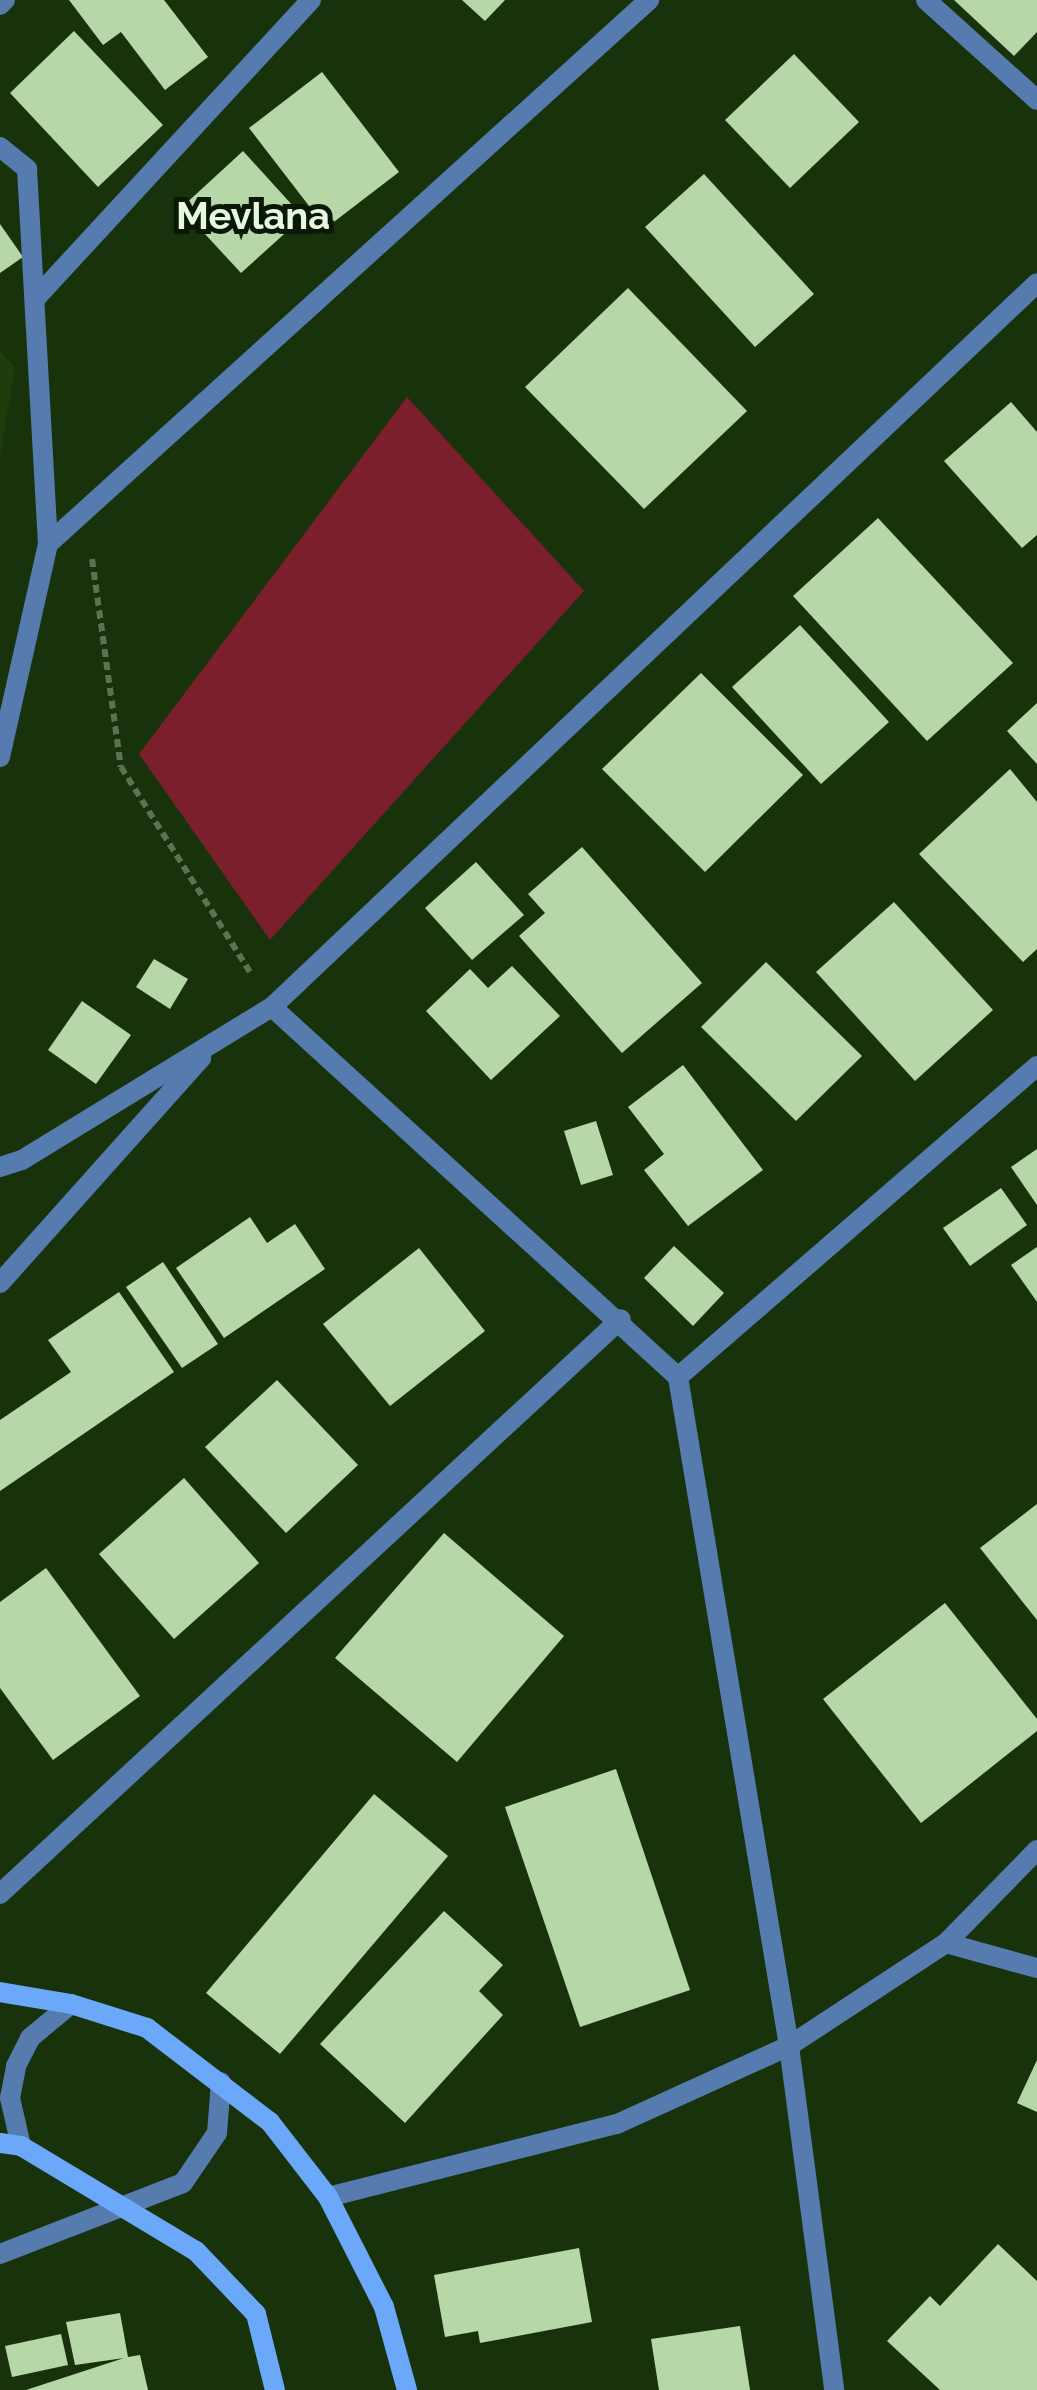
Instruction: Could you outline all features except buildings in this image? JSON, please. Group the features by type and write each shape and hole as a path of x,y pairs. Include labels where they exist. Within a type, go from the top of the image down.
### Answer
{"main road":[{"path":"0,1992 72,2004 147,2028 270,2122 328,2197 384,2307 407,2390"},
{"path":"10,2145 124,2206 196,2251 256,2314 275,2390"}],"street":[{"path":"35,299 311,0"},
{"path":"48,544 649,0"},
{"path":"926,0 1037,100"},
{"path":"0,146 27,169 48,544 0,757"},
{"path":"0,1166 22,1160 272,1007 1037,283"},
{"path":"272,1007 622,1319 678,1377 790,2046 834,2390"},
{"path":"0,1283 216,1041"},
{"path":"678,1377 1037,1066"},
{"path":"0,1894 622,1319"},
{"path":"328,2197 618,2124 790,2046 946,1943 1037,1850"},
{"path":"946,1943 1037,1968"},
{"path":"10,2145 10,2098 16,2066 30,2038 72,2004"},
{"path":"0,2254 124,2206 156,2199 183,2183 204,2160 217,2134 221,2082"}],"path":[{"path":"85,511 120,767 272,1007"}],"shaded area":[{"path":"0,352 15,367 0,456"},
{"path":"407,397 584,591 270,940 139,754"}],"district":[{"name":"Mevlana","path":"253,216"}]}
